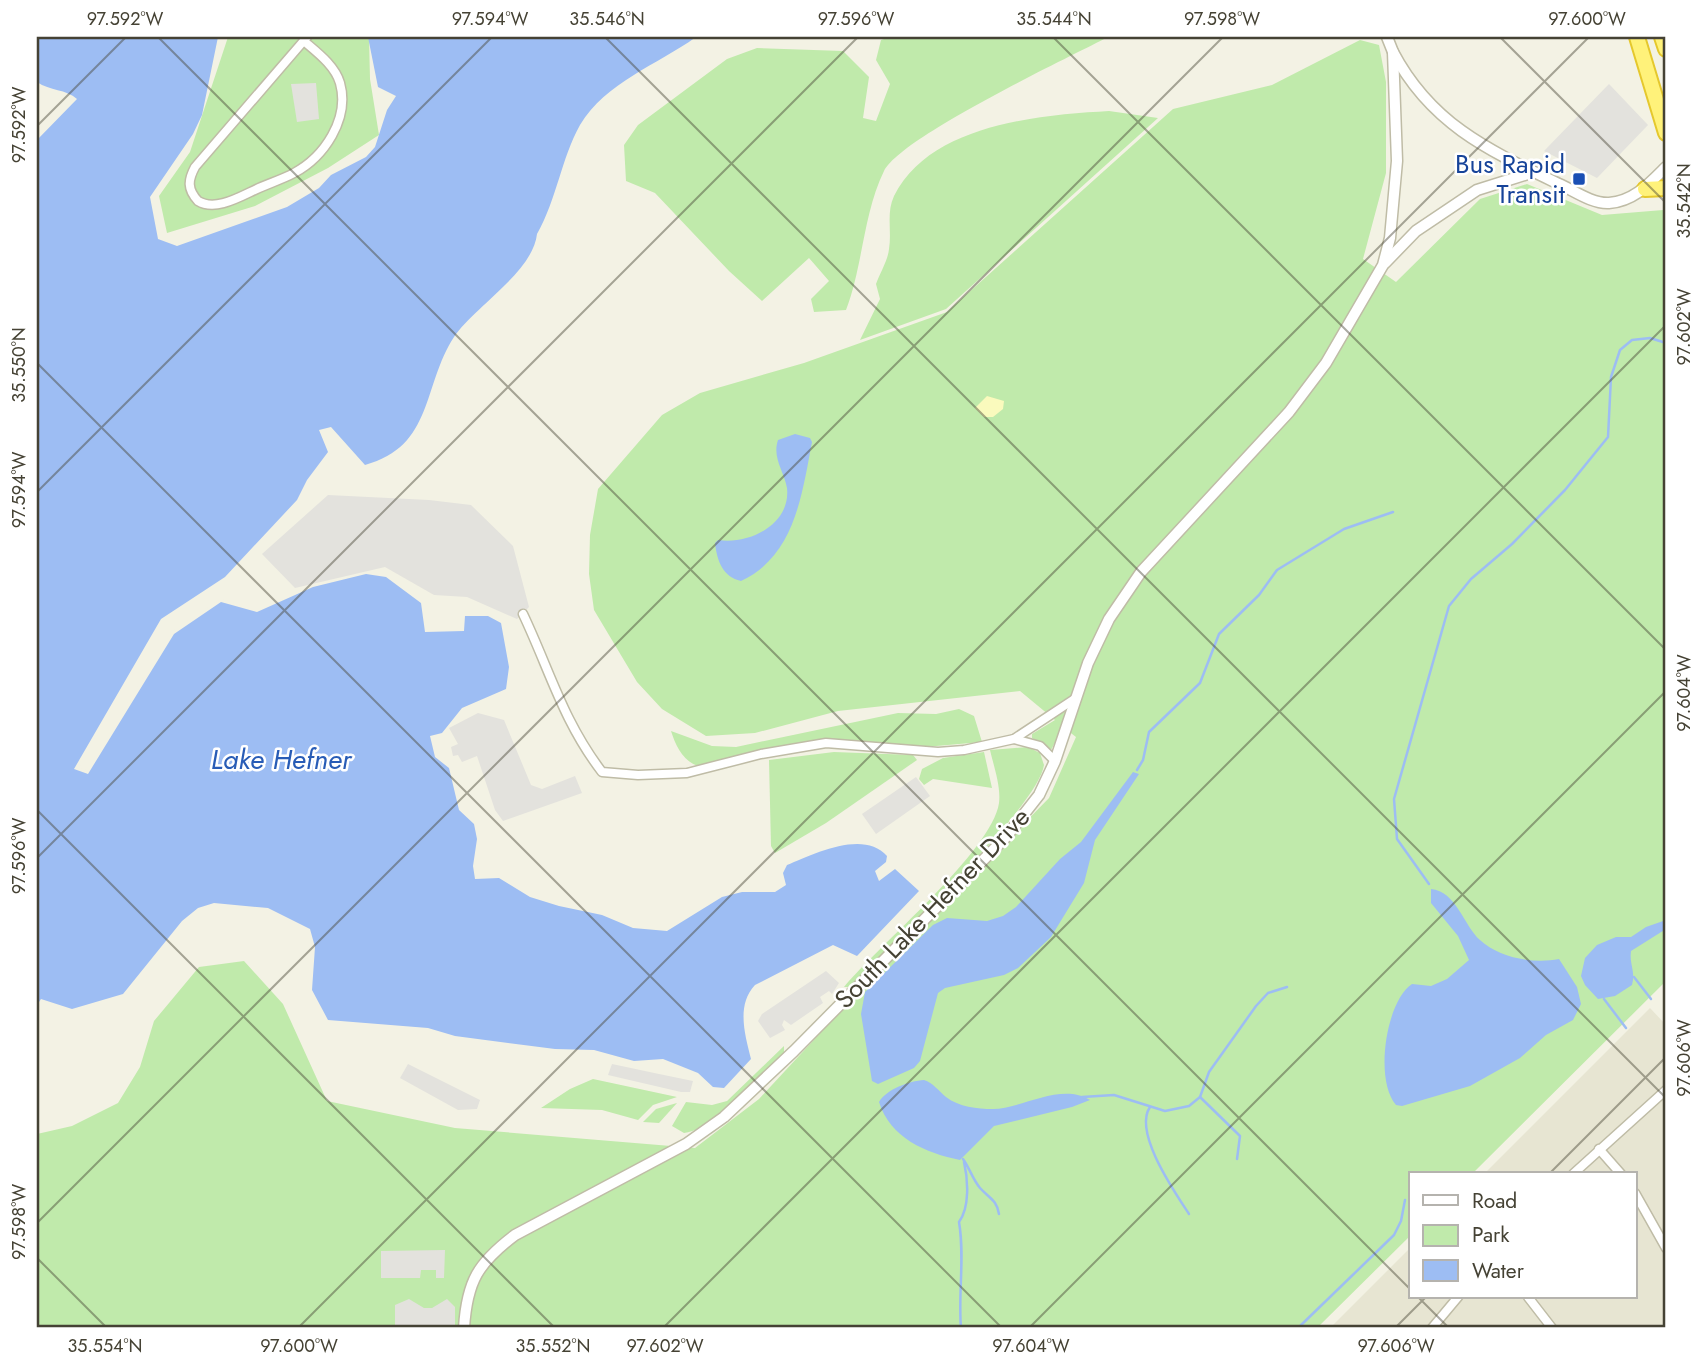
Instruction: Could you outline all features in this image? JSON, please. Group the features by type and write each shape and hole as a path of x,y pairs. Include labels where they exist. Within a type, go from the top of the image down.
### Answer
{"highway":[{"path":"1637,37 1666,133"},
{"path":"1662,37 1666,49"},
{"path":"1645,188 1666,188"}],"street":[{"name":"South Lake Hefner Drive","path":"464,1328 466,1296 477,1270 495,1250 515,1235 686,1144 737,1106 1006,837 1039,795 1055,761 1088,663 1109,619 1142,572 1289,412 1326,363 1383,265 1390,238 1397,161 1393,52 1387,37"},
{"path":"306,40 332,68 340,82 341,111 329,141 314,158 293,174 215,205 198,201 189,186 189,178 195,167 306,40"},
{"path":"1393,52 1417,91 1447,121 1482,145 1534,172 1605,203 1627,200 1645,188 1666,167"},
{"path":"1383,265 1416,231 1477,190 1534,172"},
{"path":"523,614 561,708 578,741 602,772 638,775 687,773 761,754 826,743 938,752 1014,739 1078,696"},
{"path":"1014,739 1040,746 1055,761"},
{"path":"1575,1172 1666,1090"},
{"path":"1599,1149 1619,1172"},
{"path":"1636,1195 1666,1248"},
{"path":"1432,1328 1457,1298"},
{"path":"1529,1298 1552,1328"}],"shaded area":[{"path":"316,83 319,119 297,122 291,84"},
{"path":"1609,84 1648,125 1597,178 1544,151"},
{"path":"328,495 471,505 513,546 529,607 517,619 467,597 434,595 385,567 295,588 262,554"},
{"path":"478,713 504,720 531,785 542,789 575,776 582,793 503,821 495,810 477,756 462,762 458,755 453,756 451,747 458,744 449,728"},
{"path":"916,777 930,796 876,834 862,814"},
{"path":"826,971 839,983 832,994 829,991 820,997 823,1003 791,1025 784,1020 782,1025 785,1030 770,1038 758,1021 762,1014"},
{"path":"1650,1008 1666,1025 1666,1328 1330,1328 1409,1249 1409,1298 1636,1298 1636,1172 1486,1172"},
{"path":"408,1064 480,1100 477,1109 458,1110 400,1078"},
{"path":"612,1064 693,1081 690,1092 608,1075"},
{"path":"445,1250 444,1278 436,1278 436,1270 421,1270 420,1278 381,1278 381,1251"},
{"path":"409,1299 424,1308 432,1308 447,1299 455,1307 455,1328 395,1328 395,1305"}],"green space":[{"path":"228,37 369,37 370,79 379,135 328,168 255,206 167,233 159,196 190,152"},
{"path":"890,37 1108,37 987,99 921,138 897,156 884,171 877,188 846,310 814,312 811,299 829,281 809,258 762,301 729,271 655,193 626,181 624,145 638,125 727,59 757,48 843,51 869,77 863,118 876,121 890,84 876,60 881,40"},
{"path":"1360,40 1379,45 1386,82 1386,173 1363,259 1396,282 1480,199 1527,184 1602,215 1663,210 1666,221 1666,981 1474,1172 1409,1172 1409,1237 1317,1328 37,1328 37,1134 72,1126 118,1103 140,1067 154,1021 199,967 244,961 283,1004 327,1101 455,1128 695,1148 759,1099 849,1002 1049,798 1076,737 1063,727 1051,750 1032,738 1032,734 1055,720 1020,691 838,711 755,733 706,736 662,709 637,682 594,610 589,574 590,535 598,489 662,415 700,393 804,363 947,312 1173,109 1272,85"},
{"path":"1109,111 1158,118 946,309 860,340 880,299 876,284 888,253 892,202 911,172 933,153 959,139 989,128 1051,116"},
{"path":"959,709 974,716 982,742 925,747 848,742 703,767 686,759 671,731 712,746 736,747 898,713 936,714"},
{"path":"1028,747 1040,753 1044,765 1035,785 1016,812 958,878 849,987 844,987 956,872 992,823 999,797 990,750"},
{"path":"834,752 913,755 917,760 826,823 775,853 771,846 769,760"},
{"path":"984,752 992,788 933,779 924,785 919,779 922,769 943,758"},
{"path":"784,1046 784,1054 764,1075 709,1123 684,1133 672,1126 686,1102 712,1105 727,1101"},
{"path":"593,1079 677,1097 653,1105 638,1120 602,1110 541,1108 570,1089"},
{"path":"677,1103 659,1123 643,1122 656,1109"}],"sand":[{"path":"987,396 1004,401 1003,409 993,417 984,417 975,408"}],"water":[{"name":"Lake Hefner","path":"37,37 218,37 202,115 193,134 150,197 158,239 177,246 287,207 319,188 331,175 366,157 375,147 387,110 396,96 378,87 368,37 696,37 618,86 591,110 580,125 533,248 514,275 454,337 436,375 423,412 404,444 387,456 365,465 331,427 319,430 328,452 307,480 297,500 225,577 161,619 74,769 88,774 174,634 221,602 257,612 313,587 366,574 386,577 421,603 425,632 464,631 465,616 488,616 501,623 509,667 506,689 462,708 442,733 430,736 435,757 449,768 459,810 474,824 477,839 473,866 475,879 499,878 530,897 602,915 633,928 667,931 722,897 742,892 775,892 786,885 783,873 787,865 838,846 865,844 877,848 887,856 886,862 875,871 879,881 895,869 919,891 857,956 833,945 755,985 749,993 744,1011 751,1059 724,1088 713,1087 698,1073 663,1059 634,1061 594,1050 555,1049 455,1036 428,1028 328,1020 312,990 315,947 310,929 268,908 214,903 198,908 182,921 123,994 72,1009 41,999 37,1005 37,140 77,99 37,82"},
{"path":"795,434 810,438 812,442 793,522 785,540 759,570 741,581 735,579 722,567 715,543 718,540 730,541 754,536 775,522 786,501 787,488 777,459 778,440"},
{"path":"1133,772 1139,774 1095,840 1084,883 1051,937 1018,968 1004,975 945,988 938,993 920,1061 914,1068 878,1084 872,1081 861,1014 865,992 933,925 947,918 987,921 1003,916 1016,907 1060,859 1081,842"},
{"path":"1431,889 1447,896 1474,934 1497,951 1528,960 1559,959 1577,987 1581,1004 1573,1020 1546,1035 1520,1058 1470,1086 1402,1106 1396,1105 1389,1093 1386,1078 1386,1042 1395,1007 1412,984 1431,986 1447,979 1469,960 1458,936 1431,903"},
{"path":"1666,920 1666,929 1631,951 1632,985 1615,996 1598,999 1585,985 1581,976 1585,958 1597,945 1616,937 1631,937 1646,927"},
{"path":"924,1080 951,1100 975,1108 1004,1108 1067,1094 1090,1100 994,1126 960,1160 911,1142 900,1134 884,1115 879,1102 887,1093 905,1084"}],"pier":[{"path":"220,599 254,608 220,600 176,629 87,773 77,767 114,707 79,768 86,770 171,632"}],"waterway":[{"path":"1429,884 1397,839 1394,799 1449,606 1471,579 1512,544 1565,490 1608,437 1611,377 1620,350 1632,340 1650,338 1666,343"},
{"path":"1137,770 1143,760 1149,732 1200,683 1219,634 1259,595 1277,570 1344,529 1393,512"},
{"path":"1634,977 1651,999"},
{"path":"1082,1097 1114,1095 1165,1111 1189,1106 1200,1097 1209,1072 1256,1006 1268,993 1287,987"},
{"path":"1604,999 1626,1028"},
{"path":"1200,1097 1240,1136 1237,1159"},
{"path":"1150,1107 1146,1118 1151,1146 1189,1214"},
{"path":"963,1159 978,1185 994,1202 999,1214"},
{"path":"961,1328 959,1222 966,1201 964,1162"},
{"path":"1298,1328 1394,1235 1401,1221 1405,1200"}],"place":[{"name":"Bus Rapid Transit","path":"1579,179"}]}
